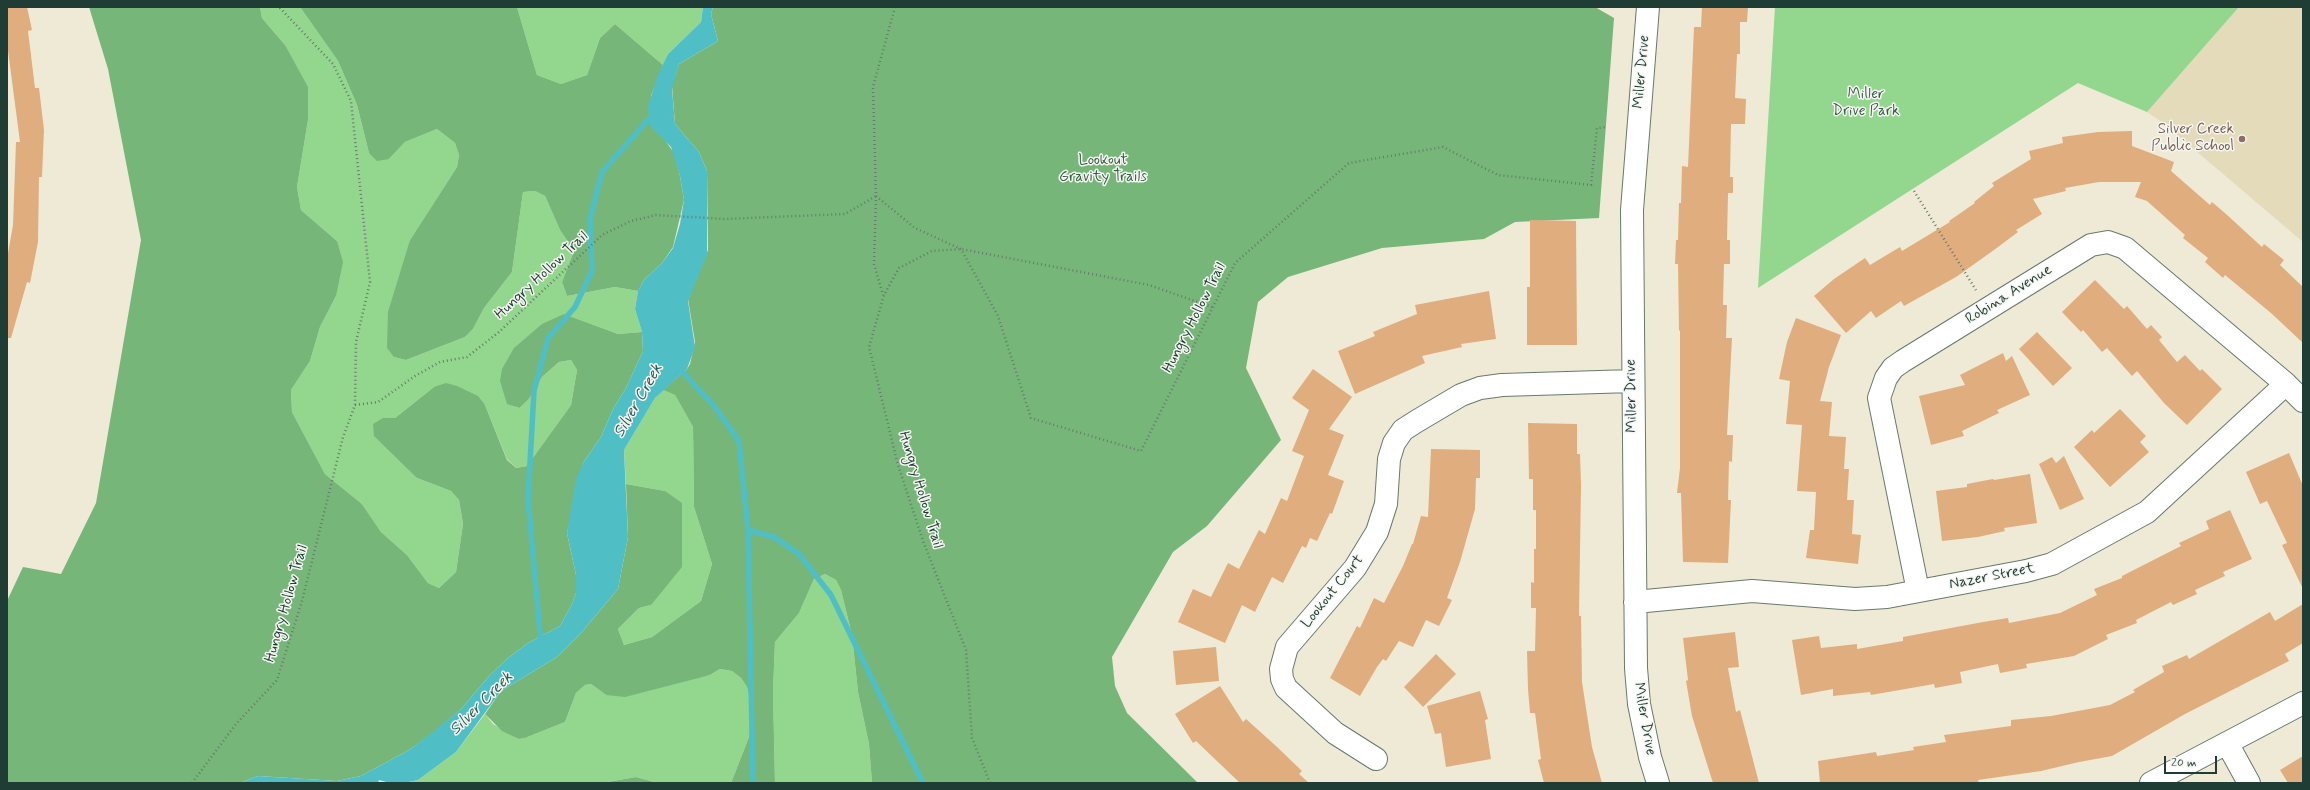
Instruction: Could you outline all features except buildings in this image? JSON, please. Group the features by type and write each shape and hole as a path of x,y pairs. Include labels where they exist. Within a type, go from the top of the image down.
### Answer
{"street":[{"name":"Miller Drive","path":"1648,7 1632,210 1632,381 1636,668 1639,704 1650,757 1658,783"},
{"name":"Robina Avenue","path":"1918,591 1879,398 1886,378 1893,368 2091,245 2108,242 2125,248 2286,384 2303,401"},
{"name":"Lookout Court","path":"1376,759 1334,733 1292,693 1282,679 1280,669 1286,647 1355,568 1377,532 1386,504 1389,459 1394,443 1403,430 1417,421 1461,394 1480,388 1502,385 1632,381"},
{"name":"Nazer Street","path":"1635,602 1752,591 1855,599 1887,597 2026,571 2045,566 2098,540 2147,512 2286,384"},
{"path":"2151,783 2303,703"},
{"path":"2227,743 2249,783"}],"path":[{"name":"Hungry Hollow Trail","path":"192,783 236,724 277,680 302,601 343,437 355,405 356,342 370,282 351,101 333,64 279,7"},
{"path":"884,295 874,264 876,196 873,87 895,7"},
{"name":"Hungry Hollow Trail","path":"990,783 972,738 966,650 923,542 898,465 869,346 884,295 899,268 932,251 961,249 998,316 1031,418 1140,451 1234,263 1349,163 1443,147 1498,175 1591,185 1597,128 1607,127"},
{"path":"1914,191 1976,290"},
{"name":"Hungry Hollow Trail","path":"355,405 378,402 415,376 440,362 467,357 499,332 555,280 578,255 602,235 631,221 656,215 725,219 845,214 876,196"},
{"path":"876,196 915,228 961,249 1149,285 1212,307"}],"shaded area":[{"name":"Silver Creek Public School","path":"2239,7 2303,7 2303,242 2162,122 2147,112"}],"green space":[{"path":"89,7 260,7 262,18 285,45 308,87 308,120 297,187 301,210 337,241 343,262 336,296 320,327 310,361 291,390 292,412 325,474 362,504 381,532 407,555 428,583 439,588 456,572 463,524 459,500 451,491 417,478 374,436 373,424 383,418 395,418 434,387 446,383 457,386 478,396 485,405 507,460 516,468 527,466 571,405 577,370 571,360 559,362 542,377 529,399 519,408 507,404 500,381 502,369 514,348 542,324 564,314 618,334 642,332 643,351 626,388 613,409 601,437 583,463 567,533 576,575 576,593 560,626 528,643 508,658 490,675 462,708 434,732 409,750 361,776 337,781 258,776 240,783 7,783 7,601 23,567 61,574 96,503 141,240 108,69"},
{"path":"260,7 300,7 338,61 357,105 369,153 389,159 405,142 437,129 455,143 459,155 457,167 410,240 394,357 406,360 465,337 473,329 484,308 512,272 523,192 535,191 545,196 560,230 574,251 562,282 567,296 615,287 638,291 635,309 642,332 618,334 564,314 507,403 518,408 529,399 542,377 559,362 571,360 577,370 571,405 527,466 516,468 507,459 485,405 434,387 395,418 383,418 417,478 451,491 459,500 463,524 456,572 439,588 428,583 407,555 381,532 362,504 325,474 292,412 291,390 310,361 320,327 336,296 337,241 301,210 297,187 308,120 285,45 262,18"},
{"path":"300,7 517,7 537,75 561,84 587,75 600,38 615,24 663,65 651,96 667,143 674,153 684,200 673,247 662,263 644,280 638,291 615,287 567,296 562,282 574,251 560,230 545,196 535,191 523,192 512,272 484,308 473,329 465,337 406,360 394,357 387,348 388,312 410,240 457,167 459,155 455,143 437,129 405,142 389,159 377,161 369,153 357,105 338,61"},
{"path":"517,7 703,7 701,22 668,54 663,65 615,24 600,38 587,75 561,84 537,75"},
{"name":"Lookout Gravity Trails","path":"713,7 1595,7 1614,18 1599,218 1515,222 1484,239 1382,248 1288,277 1258,302 1246,368 1281,440 1207,526 1173,552 1112,657 1115,686 1127,713 1198,783 872,783 869,744 858,692 852,635 841,590 836,580 825,574 814,579 799,613 775,642 773,691 775,783 731,783 751,732 752,710 747,687 741,678 732,671 720,669 710,675 625,697 606,695 591,684 585,685 576,693 565,722 525,738 519,739 502,731 485,714 501,691 557,657 581,633 618,589 628,537 626,484 665,491 682,503 682,567 651,605 639,608 618,629 624,645 652,637 701,601 712,564 694,507 693,427 675,395 663,390 687,369 690,364 695,342 688,299 708,250 707,171 699,152 675,124 672,86 679,64 718,41 711,14"},
{"name":"Miller Drive Park","path":"1775,7 2239,7 2147,112 2078,83 1758,288"},
{"path":"663,390 675,395 693,427 694,507 712,564 701,601 652,637 624,645 618,629 639,608 651,605 665,491 626,484 624,450 655,398"},
{"path":"825,574 836,580 841,590 852,635 858,692 869,744 872,783 775,783 773,691 775,642 799,613 814,579"},
{"path":"720,669 732,671 741,678 747,687 752,710 751,732 731,783 658,783 636,777 602,783 404,783 418,780 456,752 485,714 493,724 519,739 525,738 565,722 576,693 585,685 591,684 606,695 710,675"},
{"path":"636,777 658,783 602,783"}],"water":[{"name":"Silver Creek","path":"703,7 713,7 711,14 718,41 679,64 672,89 675,124 699,152 707,171 707,255 688,301 695,347 687,369 655,398 624,450 628,537 618,589 581,633 557,657 501,691 456,752 418,780 404,783 390,783 379,780 378,783 240,783 258,776 337,781 361,776 409,750 462,708 490,675 508,658 528,643 560,626 576,593 576,575 567,533 576,479 583,463 601,437 613,409 626,388 643,351 642,332 635,309 638,291 644,280 662,263 673,248 680,224 684,200 680,176 671,147 650,126 648,107 657,77 668,54 701,22"}],"waterway":[{"path":"541,644 528,499 534,391 548,338 575,307 592,271 590,219 602,172 654,113"},
{"path":"679,368 715,407 739,441 748,530 753,783"},
{"path":"748,530 774,537 799,554 831,595 923,783"}],"place":[{"name":"Silver Creek Public School","path":"2242,139"}]}
